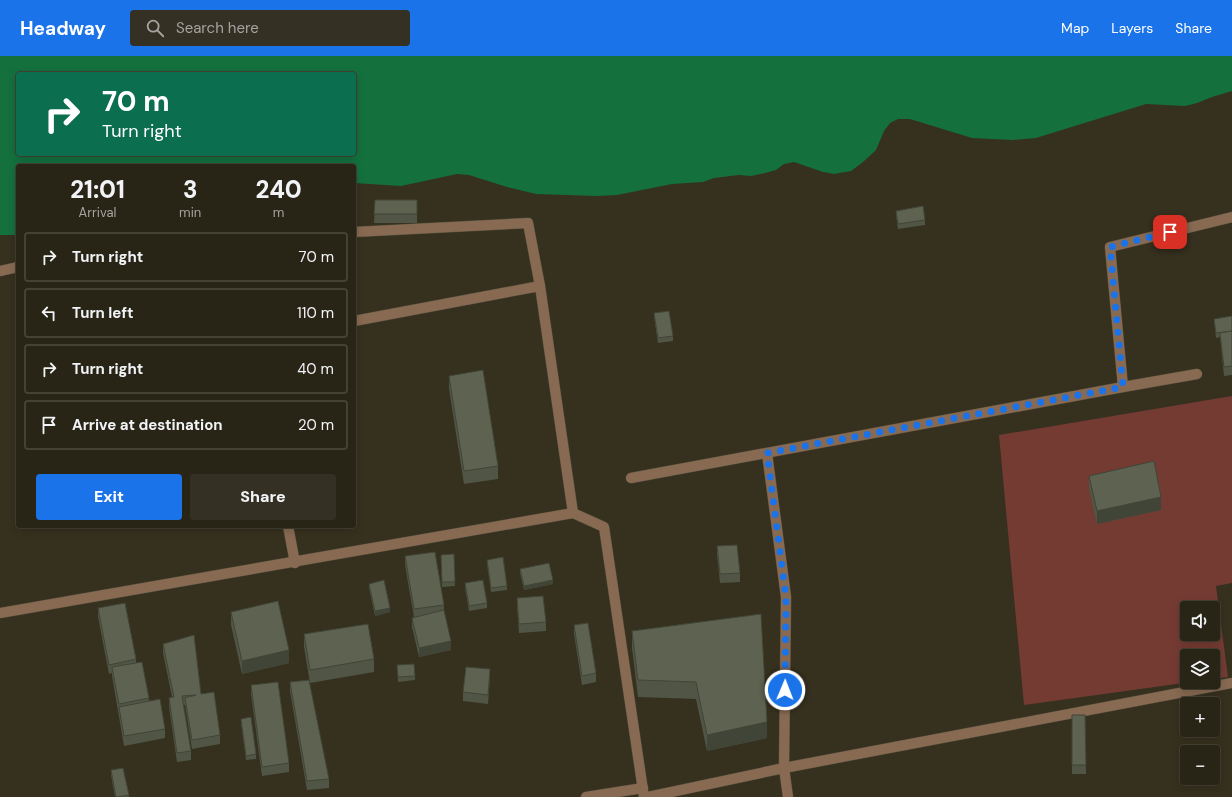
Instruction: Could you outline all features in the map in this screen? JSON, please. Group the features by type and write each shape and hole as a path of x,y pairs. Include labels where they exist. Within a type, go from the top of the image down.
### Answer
{"street":[{"path":"1123,387 1110,247 1232,217"},
{"path":"356,232 528,223 540,286 573,513"},
{"path":"0,270 16,267"},
{"path":"356,321 540,286"},
{"path":"631,478 1197,374"},
{"path":"767,453 786,597 784,768 788,797"},
{"path":"0,613 295,563 573,513 604,527 645,794"},
{"path":"288,528 295,563"},
{"path":"586,797 645,794 1232,683"}],"shaded area":[{"path":"0,56 1232,56 1232,91 1185,106 1146,104 1036,138 1012,140 972,138 910,119 898,119 890,123 884,131 876,150 851,171 834,174 823,172 794,162 784,164 776,170 751,176 739,175 714,178 703,182 672,184 617,195 597,196 536,194 469,175 457,174 401,186 356,183 356,164 16,164 16,235 0,235"},
{"path":"1232,396 1232,583 1216,586 1218,601 1180,601 1180,641 1220,641 1220,616 1228,677 1220,678 1220,649 1180,649 1180,684 1024,705 999,435"}],"building":[{"path":"375,200 417,200 417,214 374,214"},
{"path":"923,206 925,220 898,224 896,211"},
{"path":"669,311 673,336 658,338 654,313"},
{"path":"1232,316 1232,331 1216,333 1214,319"},
{"path":"1232,331 1232,366 1224,367 1220,333"},
{"path":"483,370 498,466 464,471 449,376"},
{"path":"1154,461 1161,497 1097,511 1089,476"},
{"path":"737,545 740,573 720,574 717,546"},
{"path":"435,552 444,605 414,609 405,556"},
{"path":"454,554 455,582 442,582 441,555"},
{"path":"503,557 507,586 491,588 487,560"},
{"path":"549,563 553,580 524,586 520,569"},
{"path":"384,580 390,608 375,611 369,584"},
{"path":"483,580 487,603 469,606 465,583"},
{"path":"543,596 546,622 519,624 517,598"},
{"path":"278,601 289,650 242,661 231,612"},
{"path":"125,603 136,659 109,665 98,608"},
{"path":"444,610 451,641 419,648 412,618"},
{"path":"761,614 767,722 707,735 696,682 638,680 632,631"},
{"path":"588,623 596,673 582,676 574,625"},
{"path":"368,624 374,659 310,670 304,634"},
{"path":"194,635 201,694 214,692 220,735 192,740 185,698 196,695 182,696 191,751 177,753 169,698 174,697 163,644"},
{"path":"142,662 149,698 119,704 112,667"},
{"path":"414,664 415,676 398,677 397,665"},
{"path":"466,667 490,669 488,695 463,692"},
{"path":"309,680 329,779 307,781 290,682"},
{"path":"278,682 289,763 262,767 251,685"},
{"path":"160,699 165,729 124,736 119,707"},
{"path":"1072,715 1085,715 1086,765 1072,765"},
{"path":"251,717 256,754 246,756 241,719"},
{"path":"123,768 129,795 116,797 111,770"}],"route":[{"path":"785,690 786,597 767,453 1123,387 1110,247 1170,232"}]}
